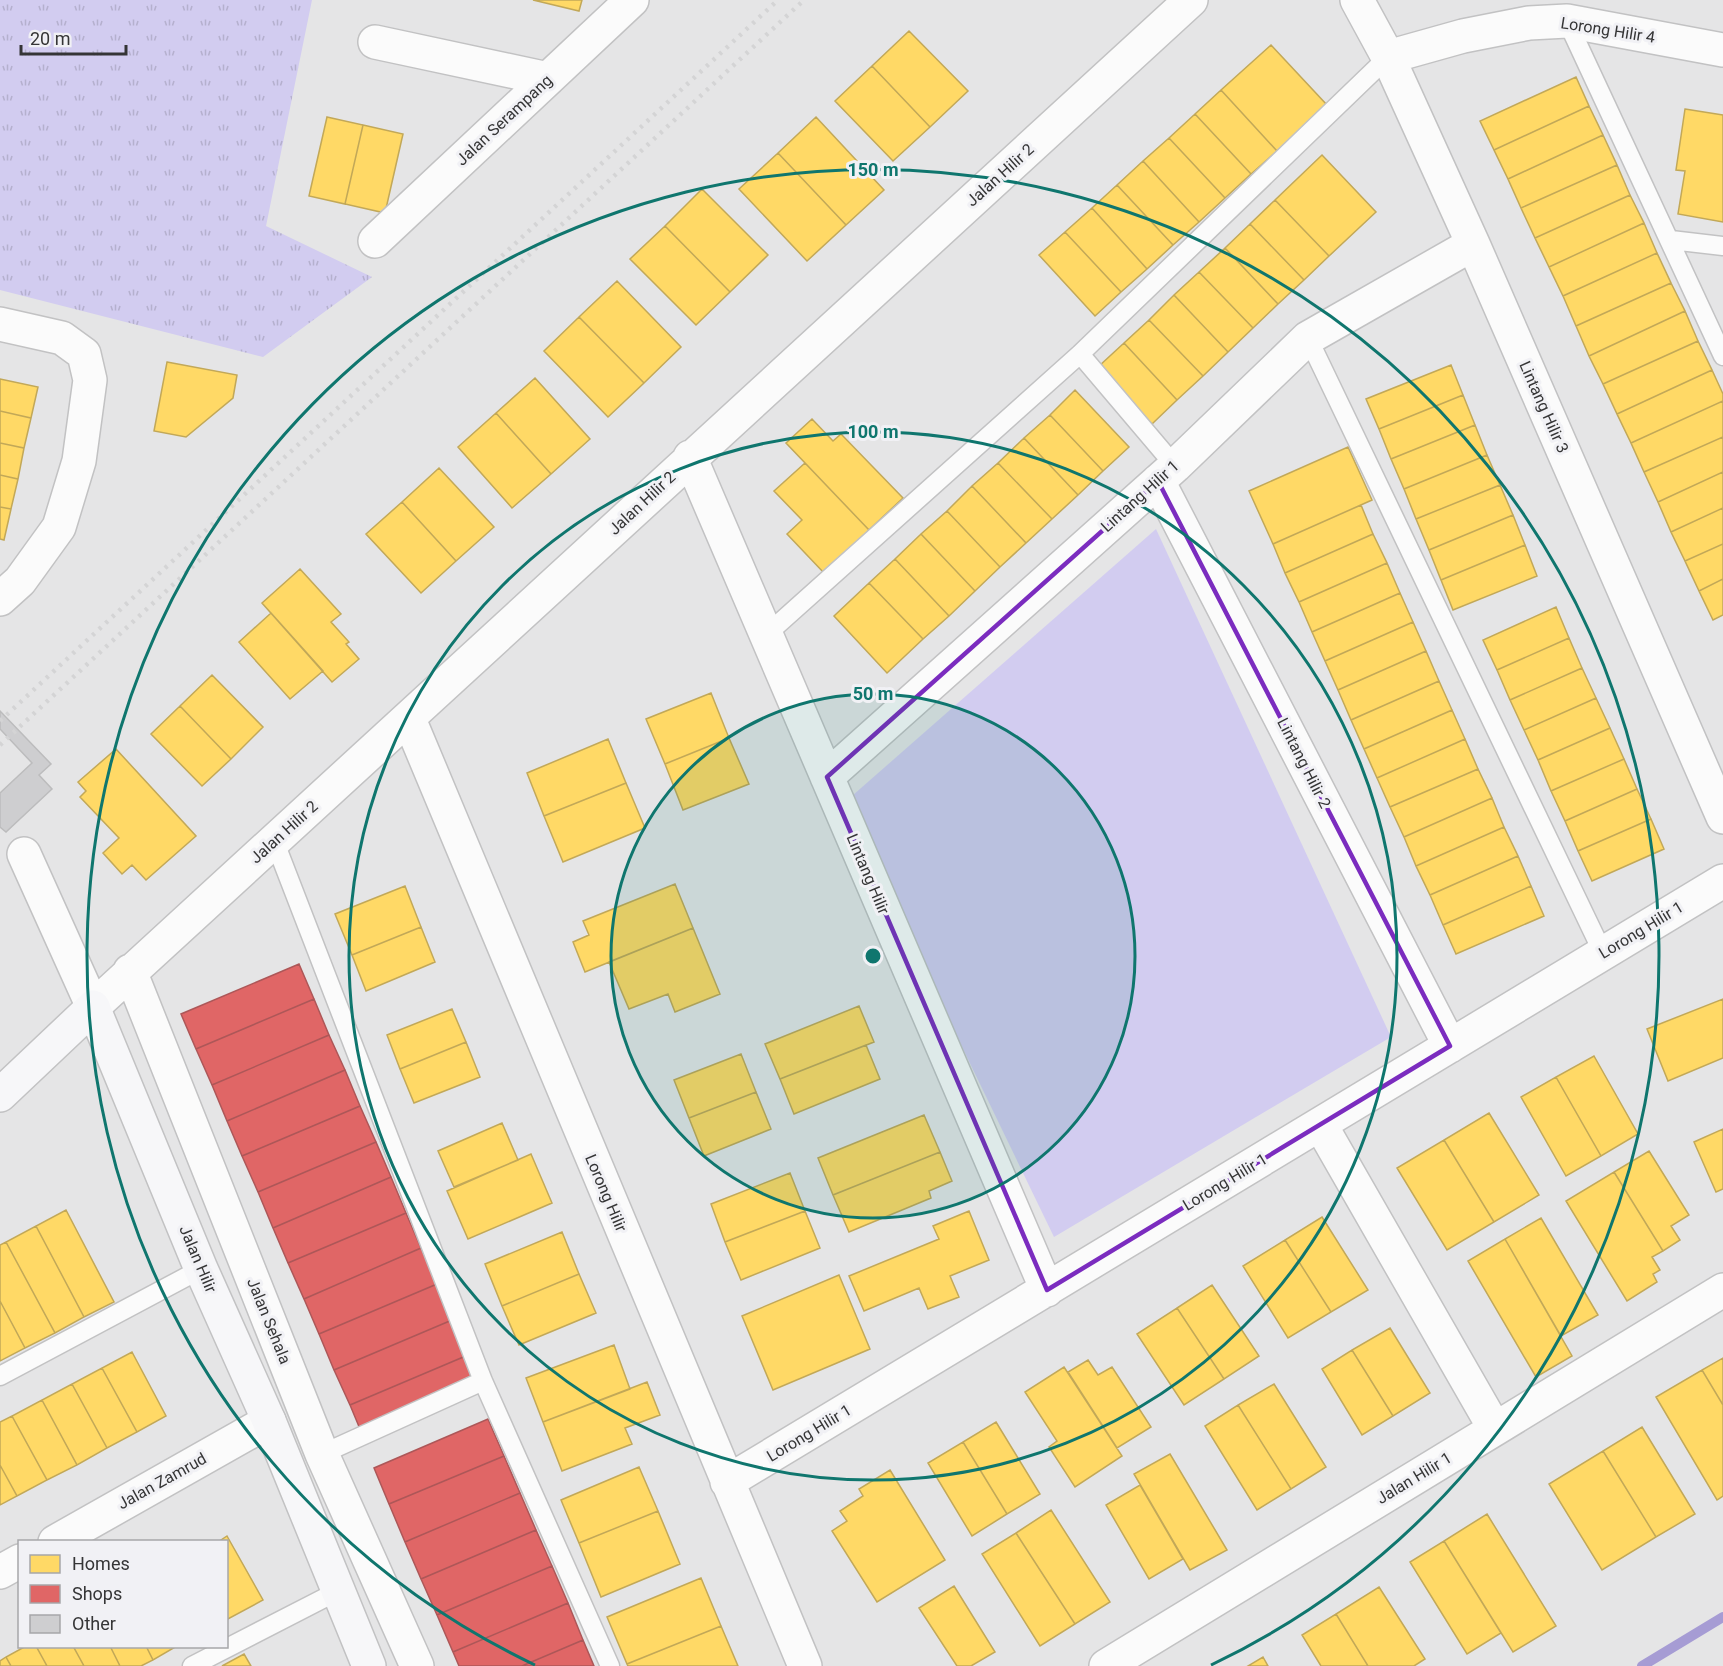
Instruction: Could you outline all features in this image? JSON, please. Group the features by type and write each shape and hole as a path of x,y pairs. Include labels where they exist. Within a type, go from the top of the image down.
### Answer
{"street":[{"name":"Jalan Serampang","path":"375,241 632,0"},
{"name":"Jalan Hilir 2","path":"93,1007 1191,0"},
{"name":"Lintang Hilir 3","path":"1357,0 1388,57 1473,244 1723,817"},
{"name":"Lorong Hilir 4","path":"1388,57 1529,22 1567,21 1723,50"},
{"path":"375,42 548,79"},
{"name":"Lintang Hilir 1","path":"827,777 1166,473 1308,338 1473,244"},
{"path":"0,324 62,338 84,354 90,380 79,461 59,528 20,581 0,599"},
{"name":"Lintang Hilir","path":"690,458 1047,1290"},
{"name":"Lintang Hilir 2","path":"1166,473 1450,1046"},
{"name":"Lorong Hilir","path":"409,719 805,1666"},
{"name":"Jalan Hilir","path":"24,854 93,1007 201,1269 269,1421 369,1666"},
{"name":"Lorong Hilir 1","path":"727,1482 1723,881"},
{"name":"Jalan Sehala","path":"130,971 322,1454 417,1666"},
{"path":"0,1095 93,1007"},
{"path":"1320,1124 1495,1429"},
{"name":"Jalan Hilir 1","path":"1106,1666 1723,1290"},
{"name":"Jalan Zamrud","path":"59,1540 269,1421"},
{"path":"0,1572 18,1562"}],"lane":[{"path":"1567,21 1671,240 1723,356"},
{"path":"766,635 1080,354 1388,57"},
{"path":"1671,240 1723,246"},
{"path":"1308,338 1603,953"},
{"path":"1080,354 1166,473"},
{"path":"274,840 483,1381 610,1666"},
{"path":"0,1376 201,1269"},
{"path":"322,1454 483,1381"},
{"path":"228,1648 338,1591"},
{"path":"192,1666 227,1648"}],"highlighted area":[{"path":"1158,481 1450,1046 1047,1290 827,777"}],"green space":[{"path":"0,0 312,0 266,226 372,277 263,357 0,290"},
{"path":"1156,529 1391,1037 1054,1237 844,803"}],"building: Homes":[{"path":"533,0 582,0 579,11"},
{"path":"909,31 968,91 930,127 872,66"},
{"path":"1271,45 1327,105 1277,151 1221,90"},
{"path":"872,66 930,127 893,161 835,101"},
{"path":"1576,77 1589,106 1494,150 1480,121"},
{"path":"1221,90 1277,151 1251,174 1195,114"},
{"path":"1589,106 1603,135 1508,179 1494,150"},
{"path":"1685,109 1723,115 1723,222 1678,214 1685,171 1676,170"},
{"path":"1195,114 1251,174 1225,198 1169,138"},
{"path":"327,117 363,125 345,204 309,196"},
{"path":"816,117 884,190 846,225 778,153"},
{"path":"363,125 403,134 385,213 345,204"},
{"path":"1603,135 1617,165 1521,208 1508,179"},
{"path":"1169,138 1225,198 1199,222 1143,161"},
{"path":"778,153 846,225 807,261 739,189"},
{"path":"1322,155 1376,212 1329,256 1275,200"},
{"path":"1143,161 1199,222 1173,245 1117,185"},
{"path":"1617,165 1630,195 1535,238 1521,208"},
{"path":"1117,185 1173,245 1147,269 1092,208"},
{"path":"702,189 768,255 730,292 665,226"},
{"path":"1630,195 1644,223 1549,267 1535,238"},
{"path":"1275,200 1329,256 1304,280 1250,224"},
{"path":"1092,208 1147,269 1121,292 1065,232"},
{"path":"1644,223 1657,253 1563,296 1549,267"},
{"path":"1250,224 1304,280 1278,304 1225,248"},
{"path":"665,226 730,292 696,325 630,259"},
{"path":"1065,232 1121,292 1095,316 1039,255"},
{"path":"1225,248 1278,304 1253,328 1199,272"},
{"path":"1657,253 1671,283 1576,326 1563,296"},
{"path":"1199,272 1253,328 1228,352 1174,295"},
{"path":"617,281 681,347 644,383 579,317"},
{"path":"1671,283 1685,311 1589,356 1576,326"},
{"path":"1174,295 1228,352 1203,376 1149,320"},
{"path":"1685,311 1698,341 1603,384 1589,356"},
{"path":"579,317 644,383 608,417 544,351"},
{"path":"1149,320 1203,376 1177,400 1124,343"},
{"path":"1698,341 1712,370 1617,414 1603,384"},
{"path":"1124,343 1177,400 1152,424 1098,367"},
{"path":"167,362 237,375 233,398 186,437 154,431"},
{"path":"1451,365 1463,395 1379,429 1366,399"},
{"path":"1712,370 1723,394 1723,401 1631,443 1617,414"},
{"path":"535,378 590,439 551,474 496,413"},
{"path":"0,379 38,387 31,418 0,411"},
{"path":"1075,390 1129,447 1103,471 1050,415"},
{"path":"1463,395 1475,425 1391,459 1379,429"},
{"path":"1723,401 1723,437 1644,472 1631,443"},
{"path":"0,411 31,418 24,448 0,443"},
{"path":"496,413 551,474 512,508 458,447"},
{"path":"1050,415 1103,471 1078,495 1024,438"},
{"path":"812,419 833,441 841,434 903,498 869,530 786,443"},
{"path":"1475,425 1487,455 1404,489 1391,459"},
{"path":"1723,437 1723,472 1658,502 1644,472"},
{"path":"1024,438 1078,495 1052,519 998,463"},
{"path":"0,443 24,448 18,479 0,475"},
{"path":"1348,447 1372,500 1273,544 1249,491"},
{"path":"1487,455 1500,485 1416,519 1404,489"},
{"path":"805,463 869,530 824,573 787,534 802,520 774,491"},
{"path":"998,463 1052,519 1026,543 972,486"},
{"path":"439,468 494,527 456,561 402,502"},
{"path":"1723,472 1723,508 1671,532 1658,502"},
{"path":"0,475 18,479 11,509 0,507"},
{"path":"1500,485 1513,515 1429,550 1416,519"},
{"path":"972,486 1026,543 1000,567 947,511"},
{"path":"402,502 456,561 421,593 366,534"},
{"path":"1361,505 1373,534 1285,573 1273,544"},
{"path":"0,507 11,509 4,540 0,539"},
{"path":"1723,508 1723,544 1685,561 1671,532"},
{"path":"947,511 1000,567 975,591 921,534"},
{"path":"1513,515 1525,545 1441,580 1429,550"},
{"path":"921,534 975,591 949,616 895,559"},
{"path":"1373,534 1387,563 1299,602 1285,573"},
{"path":"1723,544 1723,579 1699,591 1685,561"},
{"path":"1525,545 1537,576 1453,610 1441,580"},
{"path":"895,559 949,616 923,639 869,583"},
{"path":"1387,563 1400,593 1312,632 1299,602"},
{"path":"300,569 341,614 331,622 349,642 346,644 359,659 332,682 262,603"},
{"path":"1723,579 1723,615 1713,620 1699,591"},
{"path":"869,583 923,639 887,673 834,616"},
{"path":"1400,593 1413,622 1325,661 1312,632"},
{"path":"1556,607 1569,638 1497,670 1483,640"},
{"path":"271,613 323,671 290,699 239,642"},
{"path":"1413,622 1426,651 1338,690 1325,661"},
{"path":"1569,638 1582,668 1510,700 1497,670"},
{"path":"1426,651 1439,681 1351,720 1338,690"},
{"path":"1582,668 1596,698 1524,730 1510,700"},
{"path":"212,675 263,727 231,759 180,706"},
{"path":"1439,681 1452,710 1364,749 1351,720"},
{"path":"711,693 729,738 665,764 646,719"},
{"path":"1596,698 1610,728 1538,760 1524,730"},
{"path":"180,706 231,759 202,786 151,734"},
{"path":"1452,710 1465,739 1377,778 1364,749"},
{"path":"1610,728 1624,759 1551,791 1538,760"},
{"path":"729,738 749,784 683,810 665,764"},
{"path":"608,739 626,783 544,816 527,773"},
{"path":"1465,739 1478,769 1390,807 1377,778"},
{"path":"116,749 196,836 146,880 132,865 122,874 103,853 119,838 80,797 86,791 78,782"},
{"path":"1624,759 1637,789 1565,821 1551,791"},
{"path":"1478,769 1492,798 1404,837 1390,807"},
{"path":"626,783 645,828 563,862 544,816"},
{"path":"1637,789 1651,819 1578,851 1565,821"},
{"path":"1492,798 1504,827 1416,866 1404,837"},
{"path":"1651,819 1664,849 1592,881 1578,851"},
{"path":"1504,827 1518,856 1430,895 1416,866"},
{"path":"1518,856 1531,886 1443,925 1430,895"},
{"path":"675,884 693,928 585,972 573,942 589,935 583,921"},
{"path":"405,886 421,927 352,955 335,914"},
{"path":"1531,886 1544,916 1456,954 1443,925"},
{"path":"421,927 435,962 366,991 352,955"},
{"path":"693,928 720,994 675,1012 668,994 629,1009 609,962"},
{"path":"1723,999 1723,1058 1668,1081 1647,1029"},
{"path":"859,1006 874,1042 780,1079 765,1044"},
{"path":"452,1009 466,1042 400,1069 387,1035"},
{"path":"466,1042 480,1077 414,1103 400,1069"},
{"path":"866,1045 880,1079 794,1114 780,1079"},
{"path":"741,1054 756,1092 689,1118 674,1080"},
{"path":"1594,1056 1638,1134 1601,1156 1556,1077"},
{"path":"1556,1077 1601,1156 1566,1176 1521,1097"},
{"path":"756,1092 771,1129 704,1156 689,1118"},
{"path":"1489,1113 1539,1195 1494,1222 1444,1140"},
{"path":"924,1115 940,1152 833,1195 818,1158"},
{"path":"502,1123 518,1160 454,1187 438,1151"},
{"path":"1723,1129 1723,1189 1716,1192 1694,1142"},
{"path":"1444,1140 1494,1222 1447,1250 1397,1168"},
{"path":"1649,1151 1689,1215 1671,1226 1680,1240 1663,1251 1614,1172"},
{"path":"940,1152 952,1181 929,1191 931,1198 849,1232 833,1195"},
{"path":"531,1154 552,1203 468,1239 447,1191"},
{"path":"1614,1172 1663,1251 1652,1257 1660,1270 1653,1274 1657,1282 1627,1301 1566,1201"},
{"path":"790,1173 805,1211 725,1242 711,1204"},
{"path":"66,1210 114,1302 84,1317 36,1226"},
{"path":"805,1211 820,1248 741,1280 725,1242"},
{"path":"969,1211 989,1260 950,1276 959,1297 928,1309 919,1288 864,1311 849,1276 939,1239 933,1226"},
{"path":"1322,1217 1368,1290 1331,1312 1285,1240"},
{"path":"1541,1218 1598,1315 1561,1336 1505,1239"},
{"path":"36,1226 84,1317 55,1333 6,1242"},
{"path":"562,1232 579,1274 502,1306 485,1264"},
{"path":"1505,1239 1572,1356 1536,1377 1468,1261"},
{"path":"1285,1240 1331,1312 1288,1338 1243,1266"},
{"path":"6,1242 55,1333 25,1348 0,1301 0,1245"},
{"path":"579,1274 596,1313 519,1345 502,1306"},
{"path":"839,1275 870,1349 773,1390 742,1316"},
{"path":"1212,1285 1259,1356 1224,1379 1177,1308"},
{"path":"0,1301 25,1348 0,1361"},
{"path":"1177,1308 1224,1379 1184,1405 1137,1334"},
{"path":"1390,1328 1430,1393 1393,1416 1352,1350"},
{"path":"614,1345 630,1389 543,1422 526,1378"},
{"path":"1352,1350 1393,1416 1362,1435 1322,1369"},
{"path":"132,1352 166,1416 137,1432 102,1368"},
{"path":"1723,1358 1723,1405 1702,1370"},
{"path":"1088,1360 1098,1375 1112,1367 1151,1427 1117,1448 1068,1372"},
{"path":"1064,1367 1122,1456 1075,1487 1049,1447 1057,1441 1025,1392"},
{"path":"102,1368 137,1432 107,1448 72,1384"},
{"path":"1702,1370 1723,1405 1723,1496 1717,1500 1656,1397"},
{"path":"647,1382 660,1415 625,1428 632,1444 562,1471 543,1422"},
{"path":"72,1384 107,1448 77,1465 42,1400"},
{"path":"1274,1384 1326,1467 1291,1489 1238,1405"},
{"path":"42,1400 77,1465 47,1480 12,1416"},
{"path":"1238,1405 1291,1489 1257,1510 1205,1426"},
{"path":"12,1416 47,1480 17,1496 0,1465 0,1422"},
{"path":"996,1422 1040,1494 1007,1514 963,1442"},
{"path":"1642,1427 1695,1514 1656,1537 1603,1451"},
{"path":"963,1442 1007,1514 972,1536 928,1463"},
{"path":"1603,1451 1656,1537 1602,1570 1549,1484"},
{"path":"1170,1454 1227,1550 1190,1570 1134,1474"},
{"path":"0,1465 17,1496 0,1505"},
{"path":"639,1467 658,1511 579,1543 561,1500"},
{"path":"890,1470 945,1560 877,1602 832,1531 847,1521 840,1511 863,1496 859,1489"},
{"path":"1140,1485 1183,1559 1149,1579 1106,1505"},
{"path":"1051,1510 1110,1602 1075,1624 1016,1533"},
{"path":"658,1511 680,1564 601,1597 579,1543"},
{"path":"1487,1514 1556,1626 1513,1652 1444,1541"},
{"path":"1016,1533 1075,1624 1040,1646 982,1554"},
{"path":"227,1536 263,1600 228,1619 228,1540 221,1540"},
{"path":"1444,1541 1501,1633 1467,1654 1410,1562"},
{"path":"701,1578 721,1626 627,1664 607,1617"},
{"path":"954,1586 995,1652 971,1666 957,1666 919,1608"},
{"path":"1379,1587 1425,1659 1414,1666 1368,1666 1336,1614"},
{"path":"1336,1614 1368,1666 1321,1666 1302,1635"},
{"path":"721,1626 738,1666 628,1666 627,1664"},
{"path":"22,1648 37,1648 47,1666 11,1666 6,1657"},
{"path":"37,1648 74,1648 84,1666 47,1666"},
{"path":"74,1648 111,1648 120,1666 84,1666"},
{"path":"111,1648 147,1648 153,1660 141,1666 120,1666"},
{"path":"147,1648 174,1648 153,1660"},
{"path":"244,1654 251,1666 222,1666"},
{"path":"6,1657 11,1666 0,1666 0,1661"},
{"path":"1263,1657 1268,1666 1248,1666"}],"building: Shops":[{"path":"299,964 314,999 196,1049 181,1014"},
{"path":"314,999 329,1035 212,1085 196,1049"},
{"path":"329,1035 345,1070 227,1121 212,1085"},
{"path":"345,1070 360,1106 242,1156 227,1121"},
{"path":"360,1106 376,1142 258,1192 242,1156"},
{"path":"376,1142 391,1177 273,1228 258,1192"},
{"path":"391,1177 406,1213 288,1263 273,1228"},
{"path":"406,1213 421,1248 304,1299 288,1263"},
{"path":"421,1248 437,1284 319,1334 304,1299"},
{"path":"437,1284 452,1320 334,1370 319,1334"},
{"path":"452,1320 468,1355 350,1405 334,1370"},
{"path":"468,1355 483,1391 365,1441 350,1405"},
{"path":"488,1419 504,1456 389,1504 374,1468"},
{"path":"504,1456 520,1493 405,1542 389,1504"},
{"path":"520,1493 536,1530 421,1579 405,1542"},
{"path":"536,1530 552,1566 437,1615 421,1579"},
{"path":"552,1566 568,1603 453,1652 437,1615"},
{"path":"568,1603 583,1640 522,1666 459,1666 453,1652"},
{"path":"583,1640 594,1666 522,1666"}],"building: Other":[{"path":"0,711 51,764 39,775 52,789 6,832 0,827 0,793 32,763 0,729"}],"waterway":[{"path":"1642,1666 1723,1617"}],"railway":[{"path":"0,721 778,0"},
{"path":"0,745 804,0"}]}
